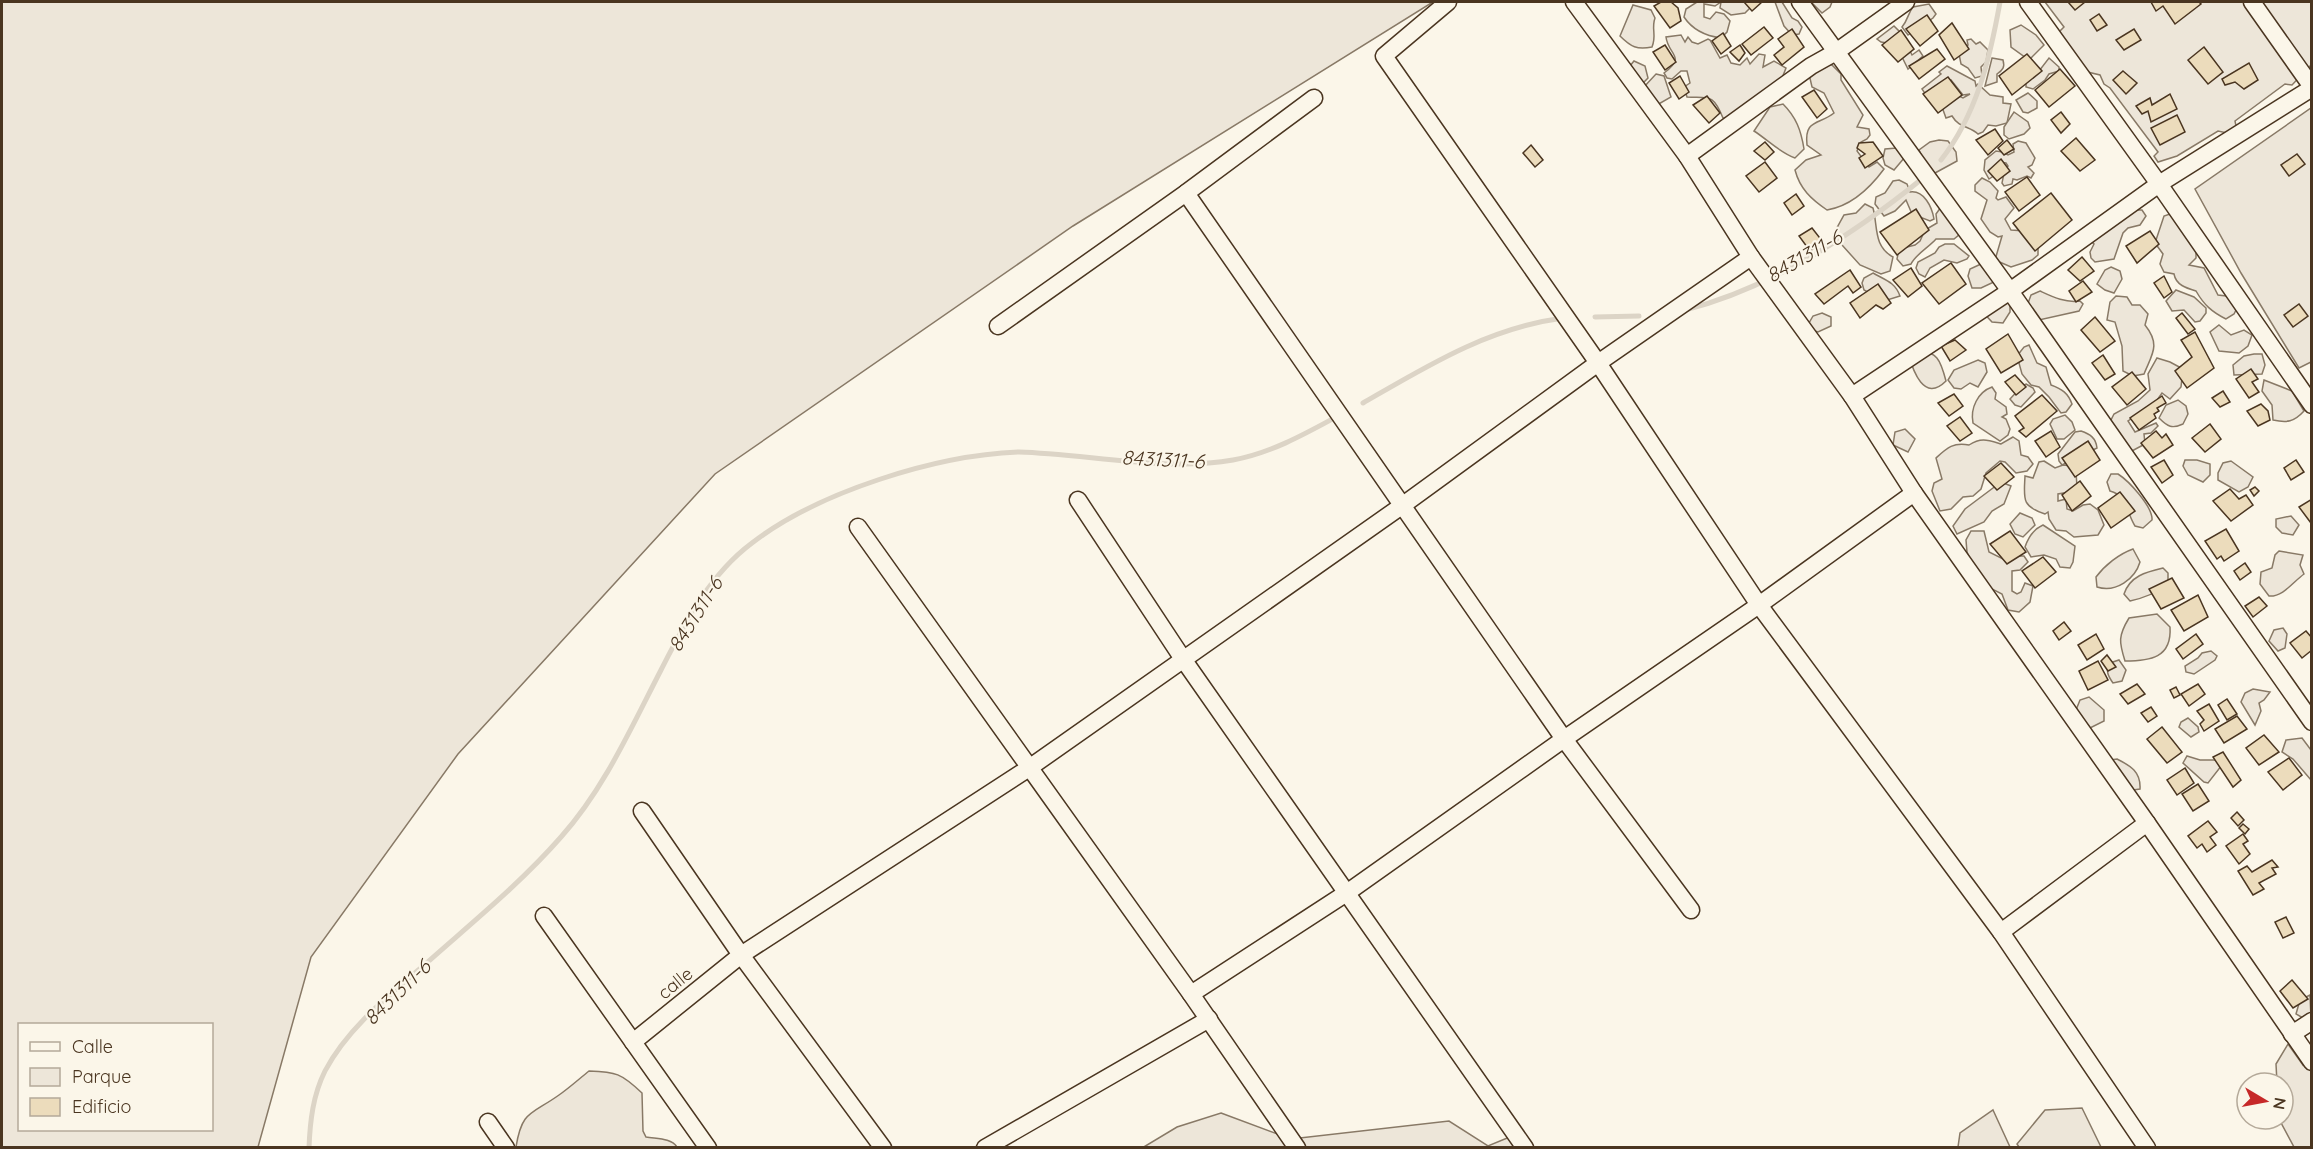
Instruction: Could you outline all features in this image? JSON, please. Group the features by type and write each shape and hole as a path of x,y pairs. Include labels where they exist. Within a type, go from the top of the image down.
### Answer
{"street":[{"path":"1448,2 1384,56 1598,363 1759,605 2001,932 2147,1148"},
{"path":"1575,2 1687,156 1751,257 1852,396 1914,493 2312,1062"},
{"path":"1800,2 2010,291 2312,722"},
{"path":"1687,156 1811,66 1836,52 1906,2"},
{"path":"2028,2 2160,184 2312,405"},
{"path":"1852,396 2010,291 2160,184 2312,87 2252,2"},
{"path":"998,326 1186,193 1314,98"},
{"path":"1186,193 1564,739 1691,910"},
{"name":"calle","path":"633,1042 741,956 1029,768 1184,660 1598,363 1751,257"},
{"path":"1191,994 1348,892 1759,605 1914,493"},
{"path":"1078,500 1184,660 1525,1148"},
{"path":"858,527 1209,1019 1297,1148"},
{"path":"642,812 741,956 883,1148"},
{"path":"2001,932 2147,823"},
{"path":"544,916 708,1148"},
{"path":"985,1148 1209,1019"},
{"path":"2292,1034 2312,1021"},
{"path":"488,1122 506,1148"}],"green space":[{"path":"2,2 1433,2 1073,226 715,474 458,754 311,957 258,1147 2,1148"},
{"path":"1697,2 1721,2 1715,6 1704,4 1704,17 1710,19 1716,12 1724,14 1730,21 1727,32 1721,38 1700,31 1684,17 1686,9"},
{"path":"1721,2 1748,2 1751,7 1745,13 1731,15 1720,8"},
{"path":"1775,2 1782,2 1792,18 1798,21 1802,27 1799,34 1792,35 1784,26"},
{"path":"1811,2 1832,2 1830,7 1822,13"},
{"path":"2045,2 2311,2 2311,65 2292,85 2285,84 2235,121 2236,126 2227,133 2218,131 2177,156 2158,162 2154,156 2158,152 2110,88 2104,84 2100,75 2075,69 2058,33 2064,27"},
{"path":"1929,4 1936,14 1908,35 1902,27 1911,9"},
{"path":"1633,5 1651,10 1655,18 1652,47 1634,47 1620,36"},
{"path":"2021,25 2036,35 2044,45 2029,60 2011,47 2010,30"},
{"path":"1894,26 1900,32 1887,43 1877,39"},
{"path":"1681,35 1685,42 1688,37 1692,42 1698,44 1710,40 1720,58 1727,55 1731,63 1740,65 1747,58 1750,64 1759,54 1765,55 1763,67 1774,61 1786,68 1782,78 1736,118 1723,118 1710,98 1687,97 1684,87 1690,83 1687,71 1681,71 1672,79 1667,78 1664,73 1675,59 1666,37"},
{"path":"1971,39 1976,44 1980,42 1988,50 1986,62 1981,67 1982,76 1975,78 1968,68 1961,64 1959,54 1966,49 1967,40"},
{"path":"1919,50 1923,56 1908,69 1902,57 1910,51 1912,55"},
{"path":"1992,58 2003,60 2004,66 1997,74 1997,82 1985,86"},
{"path":"2049,58 2059,67 2059,71 2049,74 2033,89 2026,87 2026,82 2036,75"},
{"path":"1634,61 1645,66 1648,78 1640,86 1620,78"},
{"path":"1820,63 1832,65 1841,74 1841,80 1863,115 1857,127 1869,129 1870,135 1861,142 1857,151 1869,167 1877,162 1884,169 1859,195 1844,205 1827,210 1807,193 1795,170 1806,160 1821,155 1807,145 1808,131 1814,124 1834,113 1824,93 1812,87 1809,74"},
{"path":"1947,66 1975,81 1976,86 1978,84 1990,95 2003,97 2003,103 2011,104 2007,123 1996,126 1988,125 1983,132 1978,134 1958,123 1952,116 1946,118 1942,107 1957,95 1963,98 1970,94 1963,95 1951,80 1926,95 1922,89 1941,74 1939,72"},
{"path":"1656,74 1664,76 1671,97 1657,105 1643,88"},
{"path":"2028,93 2037,101 2037,108 2028,113 2023,112 2016,100"},
{"path":"1783,104 1795,119 1803,142 1804,149 1795,158 1754,131 1770,107"},
{"path":"2311,108 2311,362 2299,368 2241,273 2195,189"},
{"path":"2014,112 2028,122 2030,128 2024,134 2009,139 2004,135 2004,127"},
{"path":"1948,141 1956,152 1957,161 1935,173 1926,166 1919,150 1930,142"},
{"path":"2018,141 2026,143 2035,158 2032,165 2028,167 2034,173 2031,178 2027,176 2017,180 2013,179 2012,184 2004,186 2002,183 2005,168 2008,166 2000,162 1995,175 1989,179 1984,170 1985,160 1996,151 2008,155 2014,152 2013,144"},
{"path":"1897,148 1905,157 1894,170 1885,165 1883,158 1885,149"},
{"path":"1982,178 1990,182 1998,191 1996,198 1998,200 2006,197 2014,208 2005,219 2011,230 2026,231 2038,244 2038,255 2032,260 2011,267 1995,260 2002,236 1998,237 1990,232 1981,219 1987,200 1975,191 1975,185"},
{"path":"1899,180 1907,184 1910,192 1923,196 1934,219 1930,221 1912,214 1906,200 1895,211 1884,216 1875,204 1876,197 1885,193 1893,181"},
{"path":"1865,204 1873,208 1879,241 1893,257 1890,271 1881,274 1860,265 1833,235 1844,215 1856,213"},
{"path":"1941,207 1960,234 1954,239 1936,239 1911,264 1903,266 1897,259 1899,249 1915,245 1920,241 1925,230 1937,223 1936,214"},
{"path":"2134,210 2142,210 2146,216 2140,225 2128,228 2123,233 2114,259 2095,262 2090,252 2094,244 2092,242"},
{"path":"2176,212 2196,245 2196,258 2189,265 2204,268 2218,295 2235,297 2238,306 2234,314 2226,319 2209,308 2196,291 2179,283 2174,274 2164,272 2160,264 2163,254 2155,243 2164,216"},
{"path":"1945,244 1954,244 1969,256 1957,263 1944,260 1930,268 1925,277 1919,274 1916,268 1918,262 1935,253"},
{"path":"1981,264 1996,281 1981,288 1972,288 1968,276 1970,269"},
{"path":"2111,267 2120,271 2122,279 2114,293 2097,284 2105,270"},
{"path":"1873,273 1892,284 1900,296 1884,301 1864,290 1862,283 1864,278"},
{"path":"2176,290 2194,297 2206,308 2206,313 2200,321 2195,322 2184,310 2172,311 2166,301"},
{"path":"2040,291 2059,299 2080,301 2083,304 2079,311 2039,320 2027,306 2031,295"},
{"path":"1997,292 2010,302 2010,312 2003,323 1992,322 1976,305"},
{"path":"2116,296 2127,297 2132,305 2140,305 2148,314 2145,325 2153,338 2154,349 2144,374 2133,376 2123,371 2122,346 2115,322 2107,320 2110,302"},
{"path":"1822,313 1831,317 1831,326 1818,332 1812,330 1809,323 1813,316"},
{"path":"2219,325 2231,335 2244,330 2252,335 2248,346 2239,353 2219,351 2210,332"},
{"path":"2029,345 2037,363 2046,367 2051,385 2069,397 2072,404 2066,412 2061,413 2039,387 2031,385 2022,374 2017,356 2024,347"},
{"path":"1915,347 1929,352 1940,362 1946,381 1938,387 1926,387 1916,376 1908,353"},
{"path":"2262,354 2265,365 2262,374 2234,375 2233,365 2244,356"},
{"path":"2157,358 2183,369 2181,387 2170,399 2162,393 2155,403 2128,421 2135,432 2156,423 2158,426 2151,433 2144,434 2145,444 2130,452 2109,424 2114,414 2138,401 2150,390 2148,374"},
{"path":"1978,360 1985,363 1987,372 1978,387 1970,383 1961,389 1954,388 1948,380 1954,370"},
{"path":"2264,380 2292,391 2304,411 2290,421 2273,420 2272,405 2262,391"},
{"path":"2026,384 2035,392 2021,407 2015,405 2010,399"},
{"path":"1992,387 1996,393 1995,399 2006,407 2007,414 2002,417 2006,419 2010,429 2008,435 2000,441 1973,423 1972,417 1976,401"},
{"path":"2178,400 2186,406 2188,414 2183,424 2170,426 2159,418 2166,405"},
{"path":"2065,415 2072,422 2075,430 2064,439 2057,439 2050,424 2053,419"},
{"path":"1905,429 1915,439 1908,452 1893,445 1895,432"},
{"path":"2081,431 2092,437 2097,448 2062,465 2058,454 2075,432"},
{"path":"2013,437 2019,441 2021,455 2028,457 2033,464 2027,471 2016,473 2005,462 2000,461 1986,473 1981,489 1973,496 1963,497 1951,509 1940,511 1932,491 1934,483 1942,479 1936,458 1954,445 1969,445 1985,440 2001,444"},
{"path":"2185,460 2197,460 2210,464 2210,475 2203,482 2188,475 2183,466"},
{"path":"2044,461 2055,468 2063,465 2072,466 2076,472 2077,487 2070,492 2058,494 2058,501 2066,499 2067,509 2073,511 2090,504 2098,510 2104,525 2098,535 2074,537 2066,531 2056,530 2049,519 2048,512 2045,514 2028,505 2025,496 2025,476 2033,478 2039,462"},
{"path":"2231,461 2253,477 2248,487 2239,492 2218,480 2218,473 2223,463"},
{"path":"2111,474 2118,474 2128,482 2149,508 2152,520 2143,528 2135,526 2120,496 2110,491 2107,482"},
{"path":"2001,482 2011,486 2004,504 1992,511 1984,522 1957,534 1953,526 1965,509"},
{"path":"2020,513 2032,518 2035,525 2023,537 2015,534 2010,524"},
{"path":"2291,516 2299,525 2293,535 2282,533 2276,527 2276,519"},
{"path":"2043,525 2075,546 2070,568 2060,567 2056,559 2044,555 2031,557 2025,547 2032,534"},
{"path":"1971,531 1984,531 1989,552 2005,560 2015,556 2024,556 2028,562 2020,570 2012,571 2012,591 2017,594 2021,592 2025,583 2033,586 2030,602 2019,612 2008,610 2002,594 1988,587 1972,565 1967,552 1966,540"},
{"path":"2133,549 2140,562 2134,574 2118,586 2097,587 2096,577 2104,568"},
{"path":"2279,551 2303,555 2300,565 2304,574 2283,592 2269,596 2260,584 2261,572 2272,568 2275,555"},
{"path":"2163,568 2168,573 2168,585 2150,595 2130,601 2124,594 2134,579"},
{"path":"2157,614 2170,627 2170,637 2163,651 2151,658 2125,661 2121,639 2129,618"},
{"path":"2283,628 2287,634 2285,648 2278,651 2269,641 2274,630"},
{"path":"2211,651 2217,656 2215,660 2194,674 2186,672 2185,666 2202,653"},
{"path":"2119,660 2126,670 2122,681 2113,683 2107,671 2110,663"},
{"path":"2253,689 2270,692 2259,703 2261,711 2255,725 2241,702 2245,693"},
{"path":"2089,697 2104,710 2104,721 2086,730 2076,710 2080,700"},
{"path":"2188,718 2198,727 2199,732 2191,737 2179,727 2181,722"},
{"path":"2302,738 2311,750 2311,780 2293,759 2282,752 2286,740"},
{"path":"2187,756 2200,760 2219,760 2222,765 2208,783 2204,782 2183,763"},
{"path":"2117,759 2134,770 2139,778 2140,789 2133,790 2110,760"},
{"path":"2310,995 2311,1018 2303,1018 2296,1014 2300,1000"},
{"path":"2288,1044 2303,1065 2311,1050 2311,1147 2294,1147 2285,1131 2295,1131 2295,1071 2276,1071 2276,1064"},
{"path":"589,1071 618,1075 635,1086 642,1093 643,1131 646,1137 667,1140 677,1147 516,1147 521,1126 529,1115"},
{"path":"2082,1108 2101,1147 2019,1147 2017,1144 2045,1110"},
{"path":"1993,1110 2010,1147 1958,1147 1960,1133"},
{"path":"1221,1113 1291,1139 1449,1121 1488,1146 1517,1134 1527,1148 1142,1148 1177,1127"}],"building":[{"path":"1661,2 1671,2 1678,8 1681,21 1670,28 1654,6"},
{"path":"1744,2 1762,2 1752,11"},
{"path":"2068,2 2085,2 2075,10"},
{"path":"2151,2 2199,2 2201,4 2175,24 2163,6 2156,11"},
{"path":"2099,14 2107,25 2097,31 2090,20"},
{"path":"1927,15 1938,31 1920,46 1906,29"},
{"path":"1952,23 1969,49 1954,60 1939,35"},
{"path":"1764,27 1773,38 1751,55 1742,44"},
{"path":"1792,29 1804,47 1782,65 1774,55 1784,47 1778,39"},
{"path":"2134,29 2141,40 2124,50 2116,40"},
{"path":"1901,30 1914,49 1898,62 1882,45"},
{"path":"1723,33 1731,46 1721,54 1712,41"},
{"path":"1665,45 1676,62 1665,70 1653,52"},
{"path":"1740,45 1745,53 1739,61 1730,52"},
{"path":"2204,47 2223,72 2208,84 2188,60"},
{"path":"1937,49 1945,59 1919,79 1909,66"},
{"path":"2027,54 2042,71 2012,95 1999,76"},
{"path":"2249,63 2258,80 2244,89 2235,82 2225,85 2222,79"},
{"path":"2060,69 2075,86 2049,107 2035,90"},
{"path":"2123,71 2137,83 2126,94 2113,80"},
{"path":"1680,76 1689,92 1679,99 1669,83"},
{"path":"1948,77 1962,95 1938,113 1923,94"},
{"path":"1814,90 1827,109 1817,118 1802,97"},
{"path":"2170,94 2177,109 2151,122 2148,111 2142,114 2136,106 2150,98 2152,105"},
{"path":"1707,96 1720,113 1709,123 1693,105"},
{"path":"2061,112 2070,124 2061,133 2051,120"},
{"path":"2177,115 2185,132 2160,145 2151,128"},
{"path":"1995,129 2003,141 1988,155 1976,140"},
{"path":"2076,138 2095,160 2080,171 2061,151"},
{"path":"2007,140 2014,149 2004,155 1998,148"},
{"path":"1765,142 1774,152 1765,160 1754,151"},
{"path":"1873,142 1883,156 1865,168 1859,158 1865,154 1857,148 1859,143"},
{"path":"1531,145 1543,160 1535,167 1523,153"},
{"path":"2297,154 2305,164 2289,176 2281,165"},
{"path":"2001,159 2010,171 1997,181 1988,171"},
{"path":"1765,162 1777,178 1759,192 1746,176"},
{"path":"2027,177 2040,195 2019,211 2005,192"},
{"path":"2051,193 2072,220 2035,251 2013,223"},
{"path":"1796,194 1804,206 1792,215 1784,203"},
{"path":"1916,209 1929,230 1897,255 1880,232"},
{"path":"1812,228 1823,242 1810,251 1799,236"},
{"path":"2150,231 2159,244 2137,263 2126,246"},
{"path":"2082,257 2094,271 2080,281 2068,270"},
{"path":"1951,263 1966,284 1939,304 1922,283"},
{"path":"1911,268 1922,286 1908,297 1893,280"},
{"path":"1850,270 1861,287 1853,293 1848,286 1824,304 1815,294"},
{"path":"2164,276 2172,292 2164,298 2154,283"},
{"path":"2083,281 2092,292 2076,302 2069,291"},
{"path":"1878,284 1891,303 1883,309 1876,305 1860,318 1850,303"},
{"path":"2299,304 2308,316 2293,327 2284,315"},
{"path":"2182,313 2195,329 2188,334 2176,318"},
{"path":"2095,317 2115,341 2100,352 2081,330"},
{"path":"2195,332 2214,368 2187,388 2175,371 2192,357 2181,340"},
{"path":"2008,334 2023,360 2001,373 1986,349"},
{"path":"1955,340 1966,350 1950,361 1941,346"},
{"path":"2103,355 2115,374 2105,380 2092,363"},
{"path":"2251,369 2258,379 2252,382 2259,392 2249,398 2236,379"},
{"path":"2132,372 2146,389 2127,405 2112,387"},
{"path":"2015,375 2026,387 2016,395 2005,382"},
{"path":"2223,391 2230,402 2220,407 2212,398"},
{"path":"1954,394 1963,406 1949,416 1938,403"},
{"path":"2042,395 2057,411 2026,437 2019,431 2024,428 2015,416"},
{"path":"2162,396 2166,403 2157,408 2159,411 2154,414 2156,418 2139,430 2130,418"},
{"path":"2261,404 2268,411 2270,420 2258,426 2247,411"},
{"path":"1960,417 1972,433 1960,441 1947,426"},
{"path":"2210,424 2221,439 2205,452 2192,438"},
{"path":"2051,431 2060,447 2046,457 2035,441"},
{"path":"2156,431 2162,438 2166,434 2173,445 2153,458 2141,443"},
{"path":"2088,441 2100,460 2075,477 2062,458"},
{"path":"2164,460 2173,475 2162,483 2151,467"},
{"path":"2296,460 2304,472 2291,480 2284,468"},
{"path":"2001,463 2014,477 1997,490 1984,476"},
{"path":"2080,481 2091,496 2072,511 2062,495"},
{"path":"2255,487 2259,491 2254,496 2250,490"},
{"path":"2230,489 2239,499 2246,495 2253,505 2231,521 2213,501"},
{"path":"2120,492 2135,511 2111,528 2098,508"},
{"path":"2312,499 2312,522 2311,523 2299,507"},
{"path":"2226,529 2239,551 2224,561 2221,556 2217,559 2205,541"},
{"path":"2010,531 2026,552 2007,564 1990,544"},
{"path":"2043,557 2056,572 2035,588 2022,571"},
{"path":"2245,563 2251,572 2240,580 2234,571"},
{"path":"2172,578 2184,598 2161,609 2149,589"},
{"path":"2198,595 2208,617 2184,631 2171,610"},
{"path":"2259,597 2267,606 2253,617 2245,606"},
{"path":"2064,622 2071,631 2059,640 2053,631"},
{"path":"2306,631 2312,638 2312,650 2302,658 2290,643"},
{"path":"2096,634 2104,649 2087,660 2078,645"},
{"path":"2196,634 2203,644 2183,659 2176,649"},
{"path":"2107,655 2116,667 2108,671 2101,661"},
{"path":"2098,661 2108,680 2088,690 2079,671"},
{"path":"2137,684 2145,694 2128,704 2120,694"},
{"path":"2198,684 2205,694 2189,706 2181,694"},
{"path":"2176,687 2180,695 2174,698 2170,690"},
{"path":"2227,699 2237,714 2227,720 2218,705"},
{"path":"2209,704 2219,721 2204,731 2200,724 2204,720 2197,711"},
{"path":"2151,707 2157,716 2148,722 2141,713"},
{"path":"2237,716 2247,729 2224,743 2215,729"},
{"path":"2162,727 2182,752 2167,763 2147,739"},
{"path":"2264,735 2279,752 2259,765 2246,748"},
{"path":"2223,752 2241,780 2233,787 2213,757"},
{"path":"2289,758 2302,775 2283,790 2268,772"},
{"path":"2185,768 2194,783 2177,795 2167,780"},
{"path":"2198,784 2209,801 2193,811 2182,794"},
{"path":"2237,812 2244,820 2238,826 2231,818"},
{"path":"2208,821 2217,832 2210,837 2216,845 2207,852 2202,844 2197,848 2188,836"},
{"path":"2243,824 2249,829 2245,834 2239,828"},
{"path":"2243,834 2248,841 2243,844 2250,854 2239,864 2226,846"},
{"path":"2272,860 2278,867 2272,868 2276,874 2259,883 2264,889 2253,895 2238,871 2247,866 2252,872"},
{"path":"2286,917 2294,933 2283,938 2275,922"},
{"path":"2292,980 2308,999 2293,1008 2280,991"}],"waterway":[{"name":"8431311-6","path":"1941,160 1973,105 1992,44 2000,2"},
{"name":"8431311-6","path":"1685,310 1749,288 1811,257 1869,219 1923,178"},
{"name":"8431311-6","path":"1595,317 1639,316"},
{"name":"8431311-6","path":"1363,403 1459,350 1509,330 1563,318"},
{"name":"8431311-6","path":"309,1148 315,1099 325,1071 334,1056 356,1028 382,1002 528,872 561,837 591,799 604,778 699,601 723,570 752,543 810,508 844,493 879,480 952,460 1019,452 1154,463 1208,463 1261,453 1338,416"}]}
